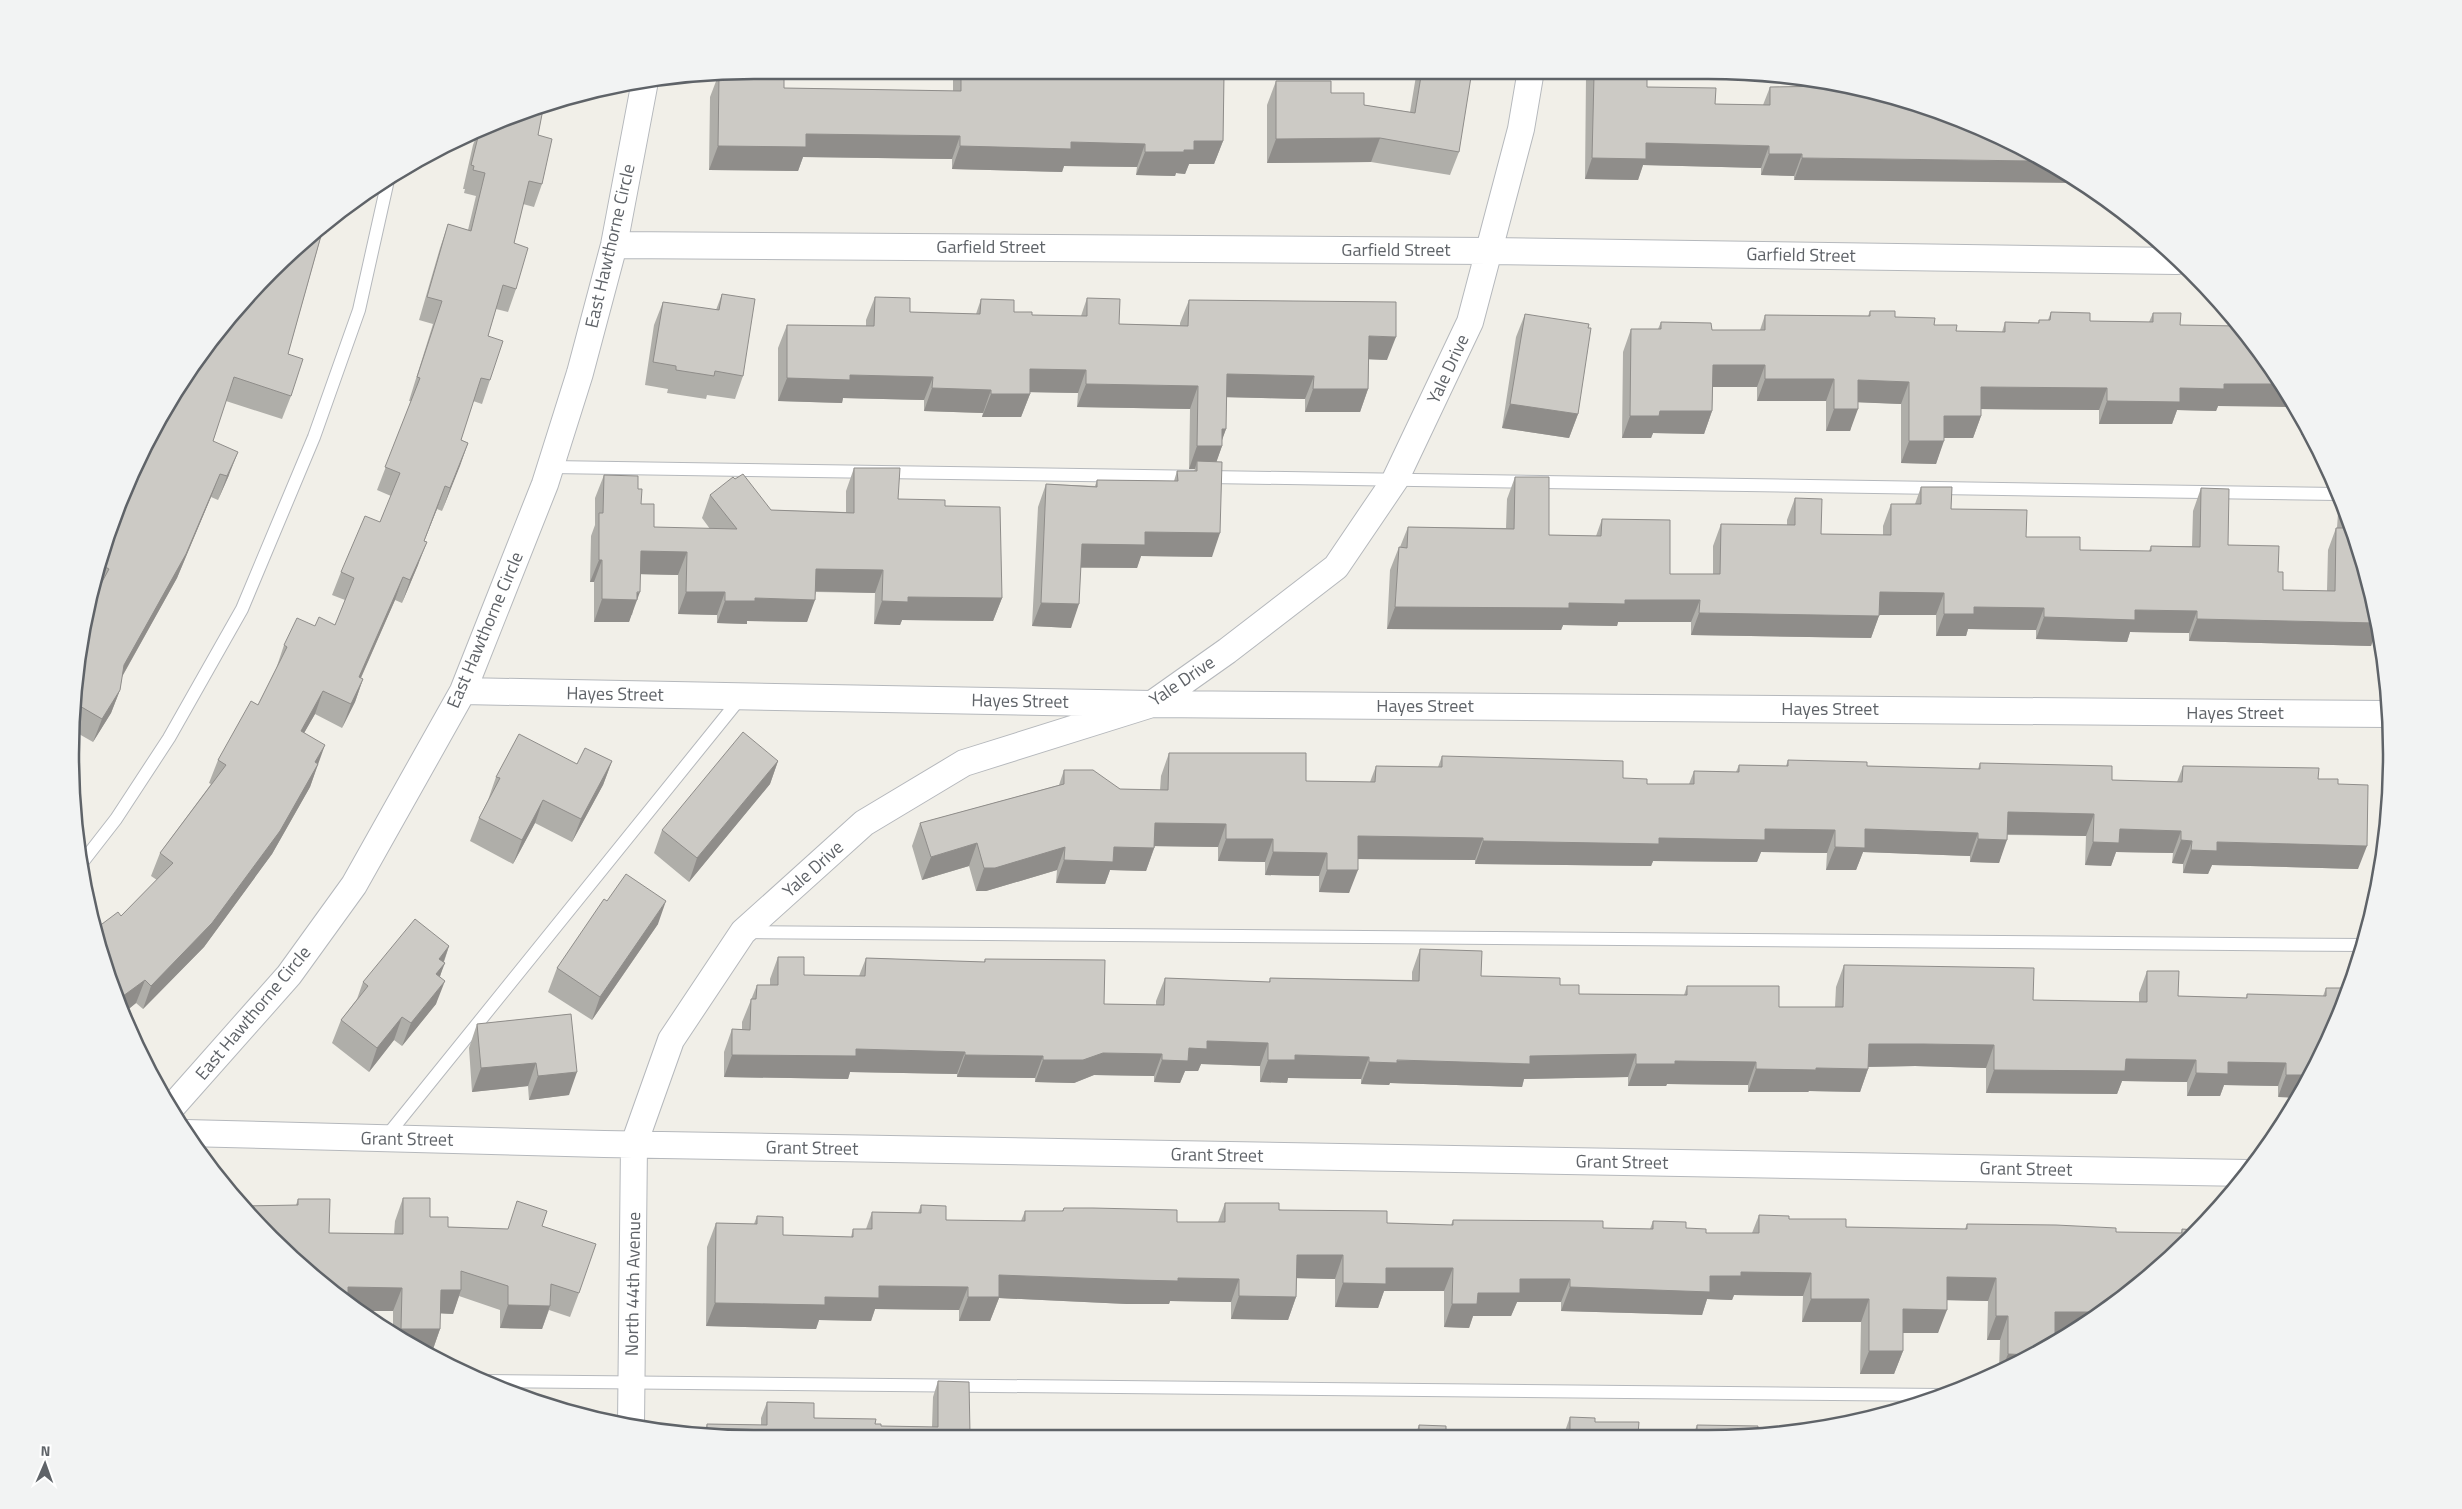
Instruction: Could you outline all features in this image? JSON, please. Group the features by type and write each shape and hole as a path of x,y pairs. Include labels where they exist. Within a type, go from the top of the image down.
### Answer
{"street":[{"name":"Yale Drive","path":"634,1144 671,1040 743,932 864,823 964,763 1152,704 1227,651 1336,567 1395,480 1470,322 1521,129 1529,79"},
{"name":"East Hawthorne Circle","path":"176,1103 289,975 354,885 463,691 551,467 580,372 614,245 644,89"},
{"name":"Garfield Street","path":"614,245 1488,251 2168,261"},
{"name":"Hayes Street","path":"463,691 1152,704 2382,714"},
{"name":"Grant Street","path":"196,1134 634,1144 2238,1173"},
{"name":"North 44th Avenue","path":"632,1418 634,1144"}],"lane":[{"path":"87,856 116,819 169,738 242,609 314,438 359,310 386,189"},
{"path":"551,467 2331,494"},
{"path":"385,1138 742,696"},
{"path":"743,932 2355,945"},
{"path":"501,1381 1919,1396"}],"building":[{"path":"784,79 784,88 961,91 961,79 1224,79 1223,141 1194,141 1194,150 1184,150 1184,152 1145,152 1145,144 1071,142 1071,149 960,146 960,136 806,134 806,147 718,146 719,80"},
{"path":"1421,79 1471,79 1459,152 1380,138 1276,139 1276,81 1331,81 1331,93 1364,93 1364,105 1415,113"},
{"path":"1594,79 1647,79 1647,87 1716,88 1715,104 1770,105 1770,87 1805,86 1839,92 1925,115 1966,130 2030,161 1802,158 1802,154 1769,154 1769,146 1646,143 1646,159 1592,158"},
{"path":"542,113 538,135 552,139 542,184 529,181 514,243 528,248 516,289 503,285 488,336 503,341 490,380 481,378 461,440 468,443 450,488 445,486 424,541 427,542 410,580 403,577 359,677 363,679 351,704 323,691 301,731 325,745 315,762 318,764 280,831 212,923 151,986 145,980 124,996 101,925 118,912 121,916 173,863 160,853 226,765 218,760 251,701 258,705 287,647 284,645 297,618 315,626 319,617 335,625 354,578 341,572 365,516 380,522 400,473 385,467 420,378 417,377 442,301 427,297 448,224 471,231 485,173 473,170 474,166 471,165 478,138"},
{"path":"321,236 288,354 303,359 291,396 234,377 213,441 238,452 227,476 220,474 186,554 124,665 120,690 102,719 80,706 85,666 101,583 109,569 106,567 131,495 149,454 169,417 218,343 246,309"},
{"path":"722,294 755,299 743,376 715,371 714,376 676,370 676,366 653,362 663,302 719,310"},
{"path":"875,297 910,298 910,312 980,314 981,299 1014,300 1014,312 1032,312 1032,315 1087,316 1087,298 1120,299 1119,324 1188,326 1189,300 1396,302 1396,337 1369,336 1368,389 1313,389 1314,376 1227,374 1226,429 1222,429 1222,446 1197,446 1198,386 1086,384 1086,370 1030,369 1030,394 991,394 991,390 932,388 933,377 850,375 850,380 787,378 787,325 874,326"},
{"path":"1870,311 1895,311 1895,317 1935,318 1934,325 1957,325 1956,331 2005,332 2005,322 2039,323 2039,320 2050,320 2051,312 2090,313 2090,321 2153,322 2153,313 2181,313 2180,325 2230,326 2272,384 2224,384 2224,389 2180,388 2180,402 2107,401 2107,388 1981,387 1981,416 1944,416 1944,441 1909,441 1909,382 1858,380 1858,409 1834,409 1834,379 1765,379 1765,365 1713,365 1712,411 1660,411 1659,416 1630,416 1631,329 1661,329 1661,322 1711,323 1712,330 1765,330 1765,315 1870,316"},
{"path":"1525,314 1589,324 1588,328 1591,328 1578,414 1510,404"},
{"path":"1197,461 1222,462 1220,533 1145,532 1145,545 1082,544 1079,604 1041,603 1046,484 1097,487 1097,480 1178,481 1177,471 1197,471"},
{"path":"854,468 900,468 898,499 945,500 945,506 1000,507 1002,598 908,597 908,602 882,601 883,570 816,569 815,600 755,598 755,601 725,601 725,592 686,592 687,552 641,551 640,592 637,592 637,600 602,599 602,560 599,560 599,513 603,513 604,475 638,476 638,489 642,489 641,504 654,504 654,527 737,529 710,495 733,477 735,479 743,474 771,510 854,513"},
{"path":"1515,477 1549,477 1549,535 1601,536 1602,519 1670,520 1670,574 1720,574 1721,524 1795,525 1795,498 1822,499 1821,534 1891,535 1891,504 1921,504 1921,487 1952,487 1951,509 2027,510 2026,537 2080,537 2080,550 2151,551 2151,546 2200,547 2201,488 2229,489 2228,545 2279,546 2278,572 2283,572 2283,590 2335,591 2336,528 2344,528 2360,580 2370,623 2197,619 2197,611 2135,610 2135,620 2044,617 2044,608 1974,607 1974,614 1944,614 1944,593 1880,592 1879,616 1699,613 1700,600 1625,600 1625,604 1569,603 1569,608 1395,607 1399,547 1407,548 1408,527 1514,529"},
{"path":"743,732 778,761 697,858 662,830"},
{"path":"519,734 577,764 585,748 612,761 581,819 543,800 522,840 479,818 500,778 496,777"},
{"path":"1169,753 1306,753 1306,781 1375,782 1376,766 1442,767 1442,756 1623,761 1623,778 1647,779 1647,784 1694,784 1694,771 1739,772 1739,765 1788,766 1788,760 1867,762 1867,766 1980,769 1980,763 2112,766 2112,780 2182,782 2183,766 2319,768 2318,779 2338,779 2338,784 2368,785 2367,846 2217,842 2217,851 2191,850 2192,841 2181,840 2181,831 2120,829 2119,843 2093,842 2094,814 2008,812 2007,840 1978,839 1978,833 1865,829 1865,848 1835,847 1835,830 1765,829 1765,840 1659,838 1659,844 1483,841 1483,838 1358,836 1358,870 1327,870 1327,853 1273,852 1273,839 1226,839 1226,824 1155,823 1154,848 1114,847 1113,862 1064,860 1065,847 995,868 984,868 977,843 931,857 920,823 1064,784 1064,770 1093,770 1120,789 1168,790"},
{"path":"626,874 666,901 600,997 557,968 604,899 607,901"},
{"path":"415,919 449,946 439,959 445,963 436,974 445,981 411,1023 402,1017 377,1048 341,1020 368,986 363,982"},
{"path":"1420,949 1482,951 1481,976 1560,978 1560,985 1579,985 1579,994 1687,995 1687,986 1779,986 1779,1007 1843,1007 1844,965 2034,968 2033,1000 2147,1002 2147,971 2179,971 2178,996 2247,998 2247,994 2326,996 2326,988 2341,988 2332,1013 2302,1075 2286,1075 2286,1063 2228,1062 2228,1074 2196,1073 2196,1060 2126,1059 2125,1071 1994,1070 1994,1045 1923,1044 1869,1044 1868,1069 1816,1068 1816,1070 1756,1069 1756,1062 1675,1061 1675,1064 1636,1064 1636,1054 1530,1056 1530,1064 1397,1060 1397,1063 1369,1062 1369,1057 1295,1055 1295,1060 1268,1060 1268,1043 1207,1041 1207,1049 1189,1048 1188,1061 1162,1060 1162,1054 1103,1053 1083,1060 1043,1060 1043,1056 965,1055 965,1052 856,1049 856,1056 732,1055 732,1029 750,1030 751,999 756,999 757,985 778,985 778,957 804,957 804,975 865,976 866,958 985,962 985,959 1105,960 1104,1004 1164,1005 1165,978 1270,982 1270,978 1419,981"},
{"path":"571,1014 577,1072 538,1076 536,1063 481,1068 477,1024"},
{"path":"403,1198 430,1198 430,1217 448,1217 448,1227 508,1229 517,1201 547,1211 542,1226 596,1244 579,1293 551,1284 550,1306 508,1305 508,1286 461,1271 461,1290 441,1290 440,1329 401,1329 402,1288 348,1287 348,1294 309,1263 252,1206 298,1205 298,1199 330,1199 329,1233 403,1234"},
{"path":"1225,1203 1279,1203 1279,1210 1387,1211 1387,1223 1453,1225 1453,1220 1603,1221 1603,1228 1653,1229 1653,1221 1686,1222 1686,1228 1706,1229 1706,1233 1759,1233 1759,1215 1789,1216 1789,1219 1846,1219 1846,1227 1967,1229 1967,1224 2116,1228 2116,1232 2182,1233 2182,1229 2188,1229 2153,1263 2119,1291 2089,1312 2055,1312 2055,1334 2018,1354 2008,1354 2008,1316 1996,1316 1996,1278 1947,1277 1947,1310 1903,1309 1903,1351 1869,1351 1869,1299 1811,1299 1811,1273 1741,1272 1741,1276 1710,1276 1710,1292 1570,1287 1570,1279 1520,1279 1520,1293 1478,1293 1477,1304 1452,1304 1453,1268 1386,1268 1386,1284 1343,1283 1343,1255 1297,1255 1296,1297 1239,1296 1239,1279 1178,1278 1178,1281 999,1275 999,1297 968,1297 968,1287 879,1286 879,1298 825,1297 825,1305 715,1303 716,1223 757,1224 757,1216 783,1217 783,1235 853,1237 853,1229 872,1229 872,1212 921,1213 921,1205 946,1206 946,1220 1025,1221 1025,1211 1063,1211 1064,1208 1093,1208 1177,1210 1177,1222 1225,1222"},
{"path":"938,1381 969,1382 970,1430 710,1429 707,1429 707,1424 767,1425 767,1402 814,1403 814,1418 876,1419 875,1424 881,1424 881,1426 938,1427"},
{"path":"1570,1417 1595,1418 1595,1422 1639,1422 1638,1430 1570,1430"},
{"path":"1419,1425 1446,1426 1446,1430 1419,1430"},
{"path":"1697,1425 1758,1426 1758,1428 1752,1429 1697,1430"}]}
